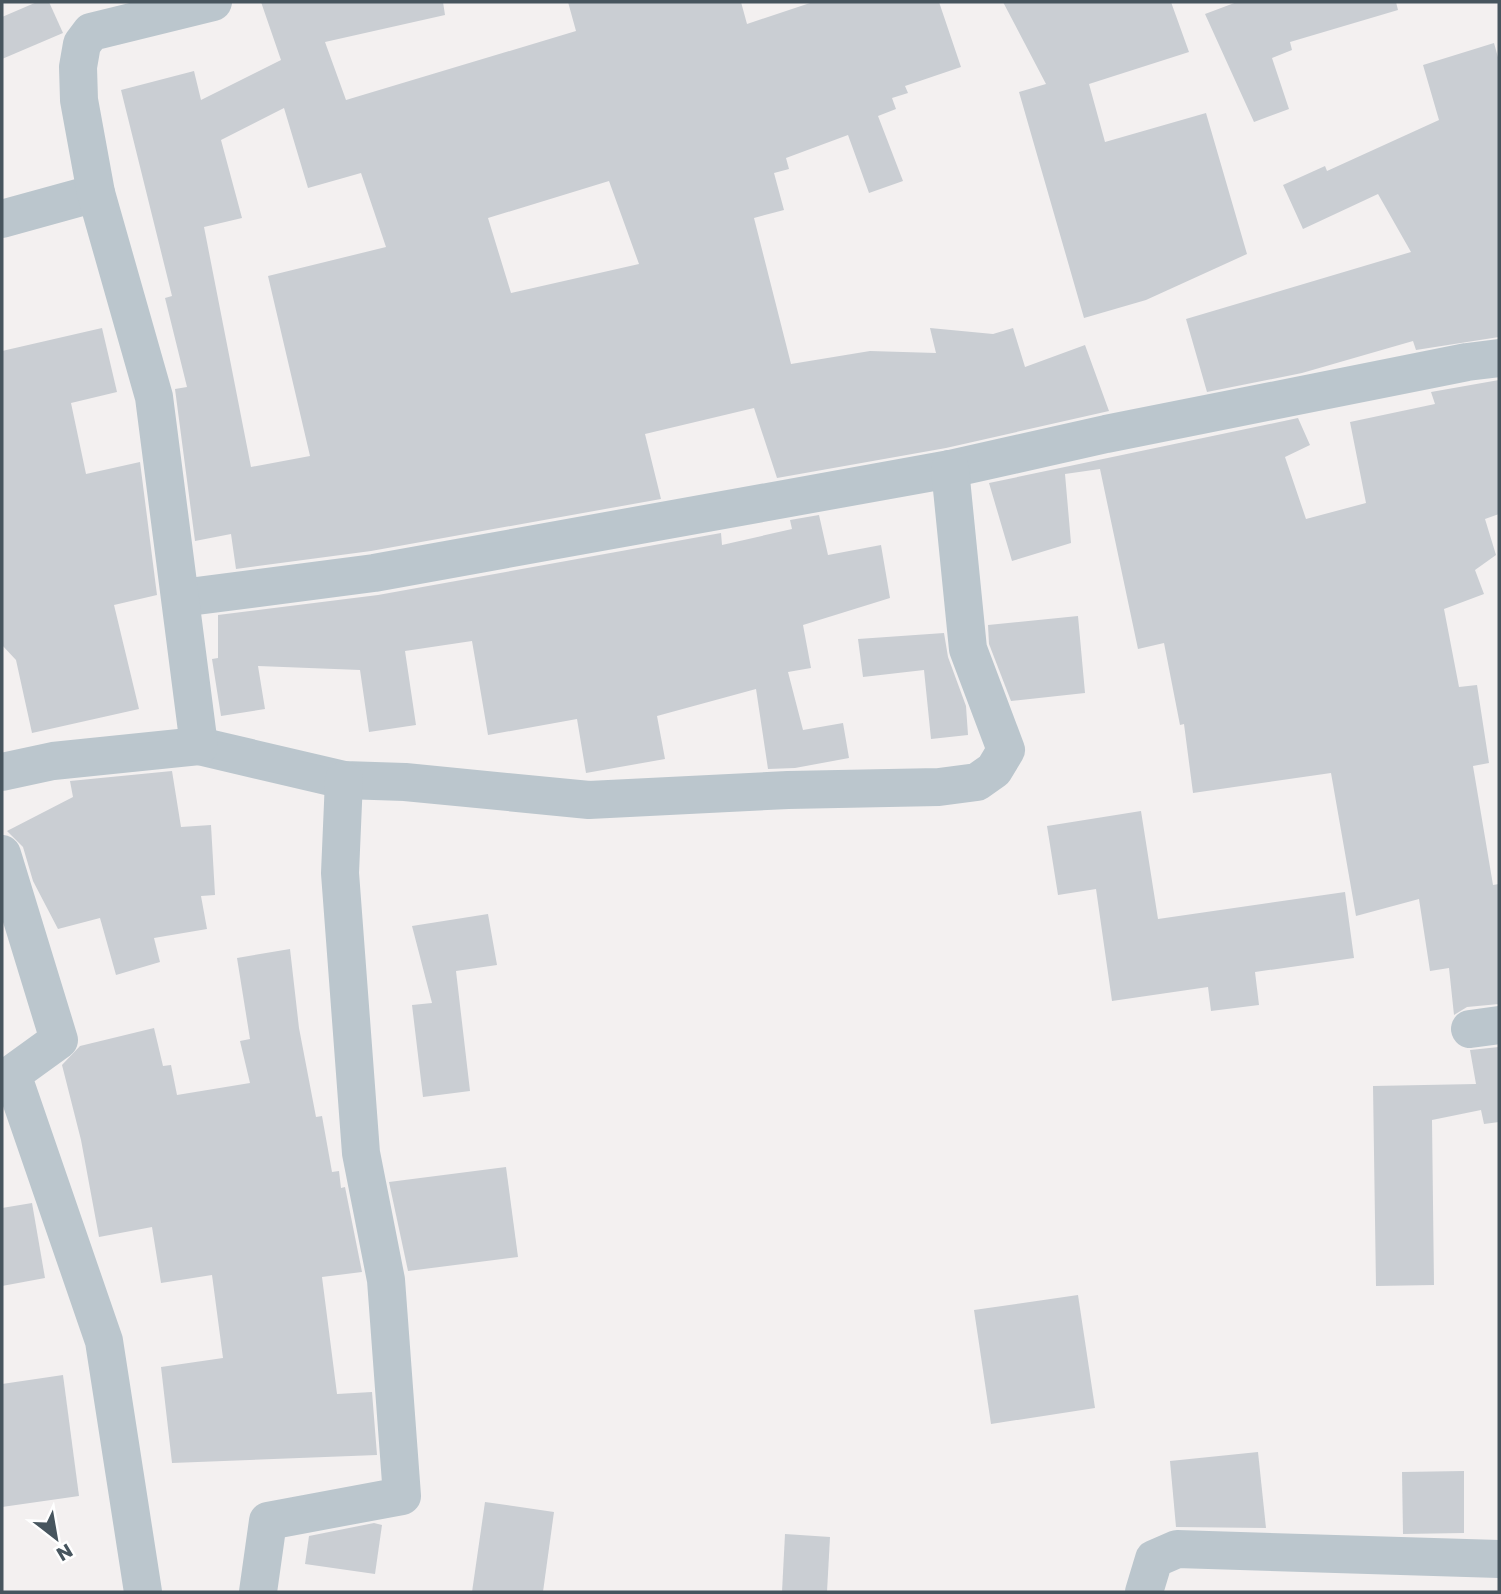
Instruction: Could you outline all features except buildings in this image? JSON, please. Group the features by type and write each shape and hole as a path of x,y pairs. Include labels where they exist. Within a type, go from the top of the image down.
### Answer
{"street":[{"path":"199,746 154,397 96,193 79,100 78,67 82,44 91,32 213,2"},
{"path":"2,219 96,193"},
{"path":"181,598 374,573 950,469 1106,434 1467,362 1499,358"},
{"path":"2,772 53,761 199,746 344,780 405,782 589,800 788,790 939,787 977,782 994,770 1006,750 968,649 950,469"},
{"path":"258,1592 268,1521 402,1496 386,1280 361,1153 340,873 344,780"},
{"path":"2,854 59,1040 12,1074 104,1341 142,1568 143,1592"},
{"path":"1143,1592 1154,1559 1177,1549 1499,1559"}]}
